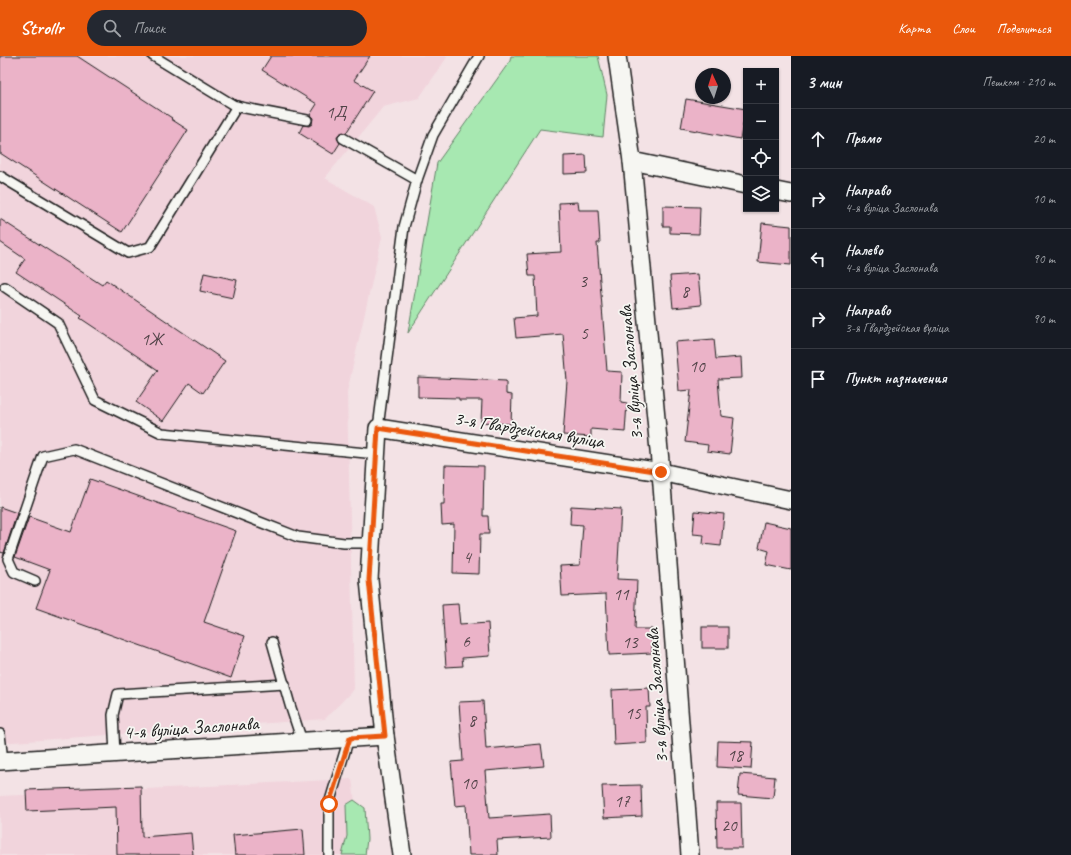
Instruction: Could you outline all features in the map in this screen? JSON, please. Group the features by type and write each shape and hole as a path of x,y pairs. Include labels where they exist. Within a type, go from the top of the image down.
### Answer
{"street":[{"name":"3-я вуліца Заслонава","path":"617,56 632,161 661,472 690,855"},
{"path":"632,161 743,184"},
{"path":"779,192 791,194"},
{"path":"378,428 369,580 385,736 402,855"},
{"name":"3-я Гвардзейская вуліца","path":"378,428 661,472 791,500"},
{"name":"4-я вуліца Заслонава","path":"2,761 385,736"}],"lane":[{"path":"153,56 237,106 307,120"},
{"path":"378,428 404,227 417,180 433,135 478,56"},
{"path":"0,176 128,253 150,247 237,106"},
{"path":"343,138 417,180"},
{"path":"5,287 58,323 95,400 162,433 376,454"},
{"path":"35,581 14,572 8,559 43,456 74,449 298,537 344,543 371,543"},
{"path":"272,642 302,741"},
{"path":"115,754 113,715 118,694 285,684"},
{"path":"0,734 2,761"},
{"path":"329,855 329,804 350,738"}],"shaded area":[{"path":"0,56 448,56 419,98 383,107 325,178 374,207 382,237 347,392 354,689 325,719 0,743"},
{"path":"352,779 362,855 0,855 0,796"}],"green space":[{"path":"511,56 598,56 607,95 603,137 540,129 408,333 437,163 510,61"},
{"path":"354,800 365,808 367,839 365,855 342,855 347,836 346,805"}],"building":[{"path":"0,56 77,56 188,130 122,232 0,153"},
{"path":"271,56 370,56 354,80 373,91 346,133 343,132 338,135 337,138 340,143 333,154 299,133 303,125 309,126 312,124 313,118 310,115 317,104 262,70"},
{"path":"686,99 695,100 695,104 716,104 743,108 743,124 740,139 681,128"},
{"path":"586,155 587,173 564,174 564,156"},
{"path":"578,202 579,210 598,210 600,243 597,243 607,371 622,372 621,402 627,403 625,432 591,429 591,437 563,435 567,381 563,334 516,338 514,318 537,316 535,276 529,276 527,254 561,252 559,203"},
{"path":"663,206 700,207 699,234 670,233 670,226 663,226"},
{"path":"0,219 102,285 106,280 225,361 203,393 189,383 163,421 136,402 158,370 80,318 82,316 16,272 25,259 0,242"},
{"path":"762,223 791,226 791,265 758,262"},
{"path":"204,273 237,280 233,298 200,291"},
{"path":"698,274 701,305 673,308 670,276"},
{"path":"714,339 716,359 741,357 742,378 718,379 721,416 734,418 730,454 707,451 708,445 685,442 691,390 679,391 675,342"},
{"path":"418,377 506,381 506,394 512,395 511,424 481,422 482,400 418,397"},
{"path":"445,465 484,466 483,516 488,516 489,534 480,534 479,574 453,573 454,524 442,525 441,504 444,504"},
{"path":"90,479 236,531 204,622 245,636 231,678 36,608 50,570 15,557 29,517 71,532"},
{"path":"571,506 621,509 617,579 637,580 635,629 652,629 652,653 609,655 606,594 562,596 560,566 580,565 583,525 570,524"},
{"path":"0,507 17,513 4,553 0,552"},
{"path":"695,511 724,514 721,546 703,544 704,535 693,534"},
{"path":"764,522 791,528 791,570 766,565 769,551 759,548"},
{"path":"458,604 460,625 488,623 490,656 462,658 463,666 446,667 442,605"},
{"path":"702,627 728,627 728,648 702,648"},
{"path":"649,688 650,707 646,707 647,743 614,745 612,690"},
{"path":"483,701 486,749 541,744 544,766 485,771 489,818 550,814 551,837 497,840 498,855 469,855 466,805 455,806 451,762 463,761 459,702"},
{"path":"718,741 753,742 751,769 717,767"},
{"path":"740,774 775,777 773,798 738,795"},
{"path":"641,785 642,816 604,818 602,786"},
{"path":"141,786 142,837 191,833 193,855 117,855 116,807 27,811 26,790"},
{"path":"716,803 741,803 742,848 717,848"},
{"path":"303,829 305,855 235,855 233,835"}],"route":[{"path":"329,804 350,738 385,736 369,580 378,428 661,472"}]}
